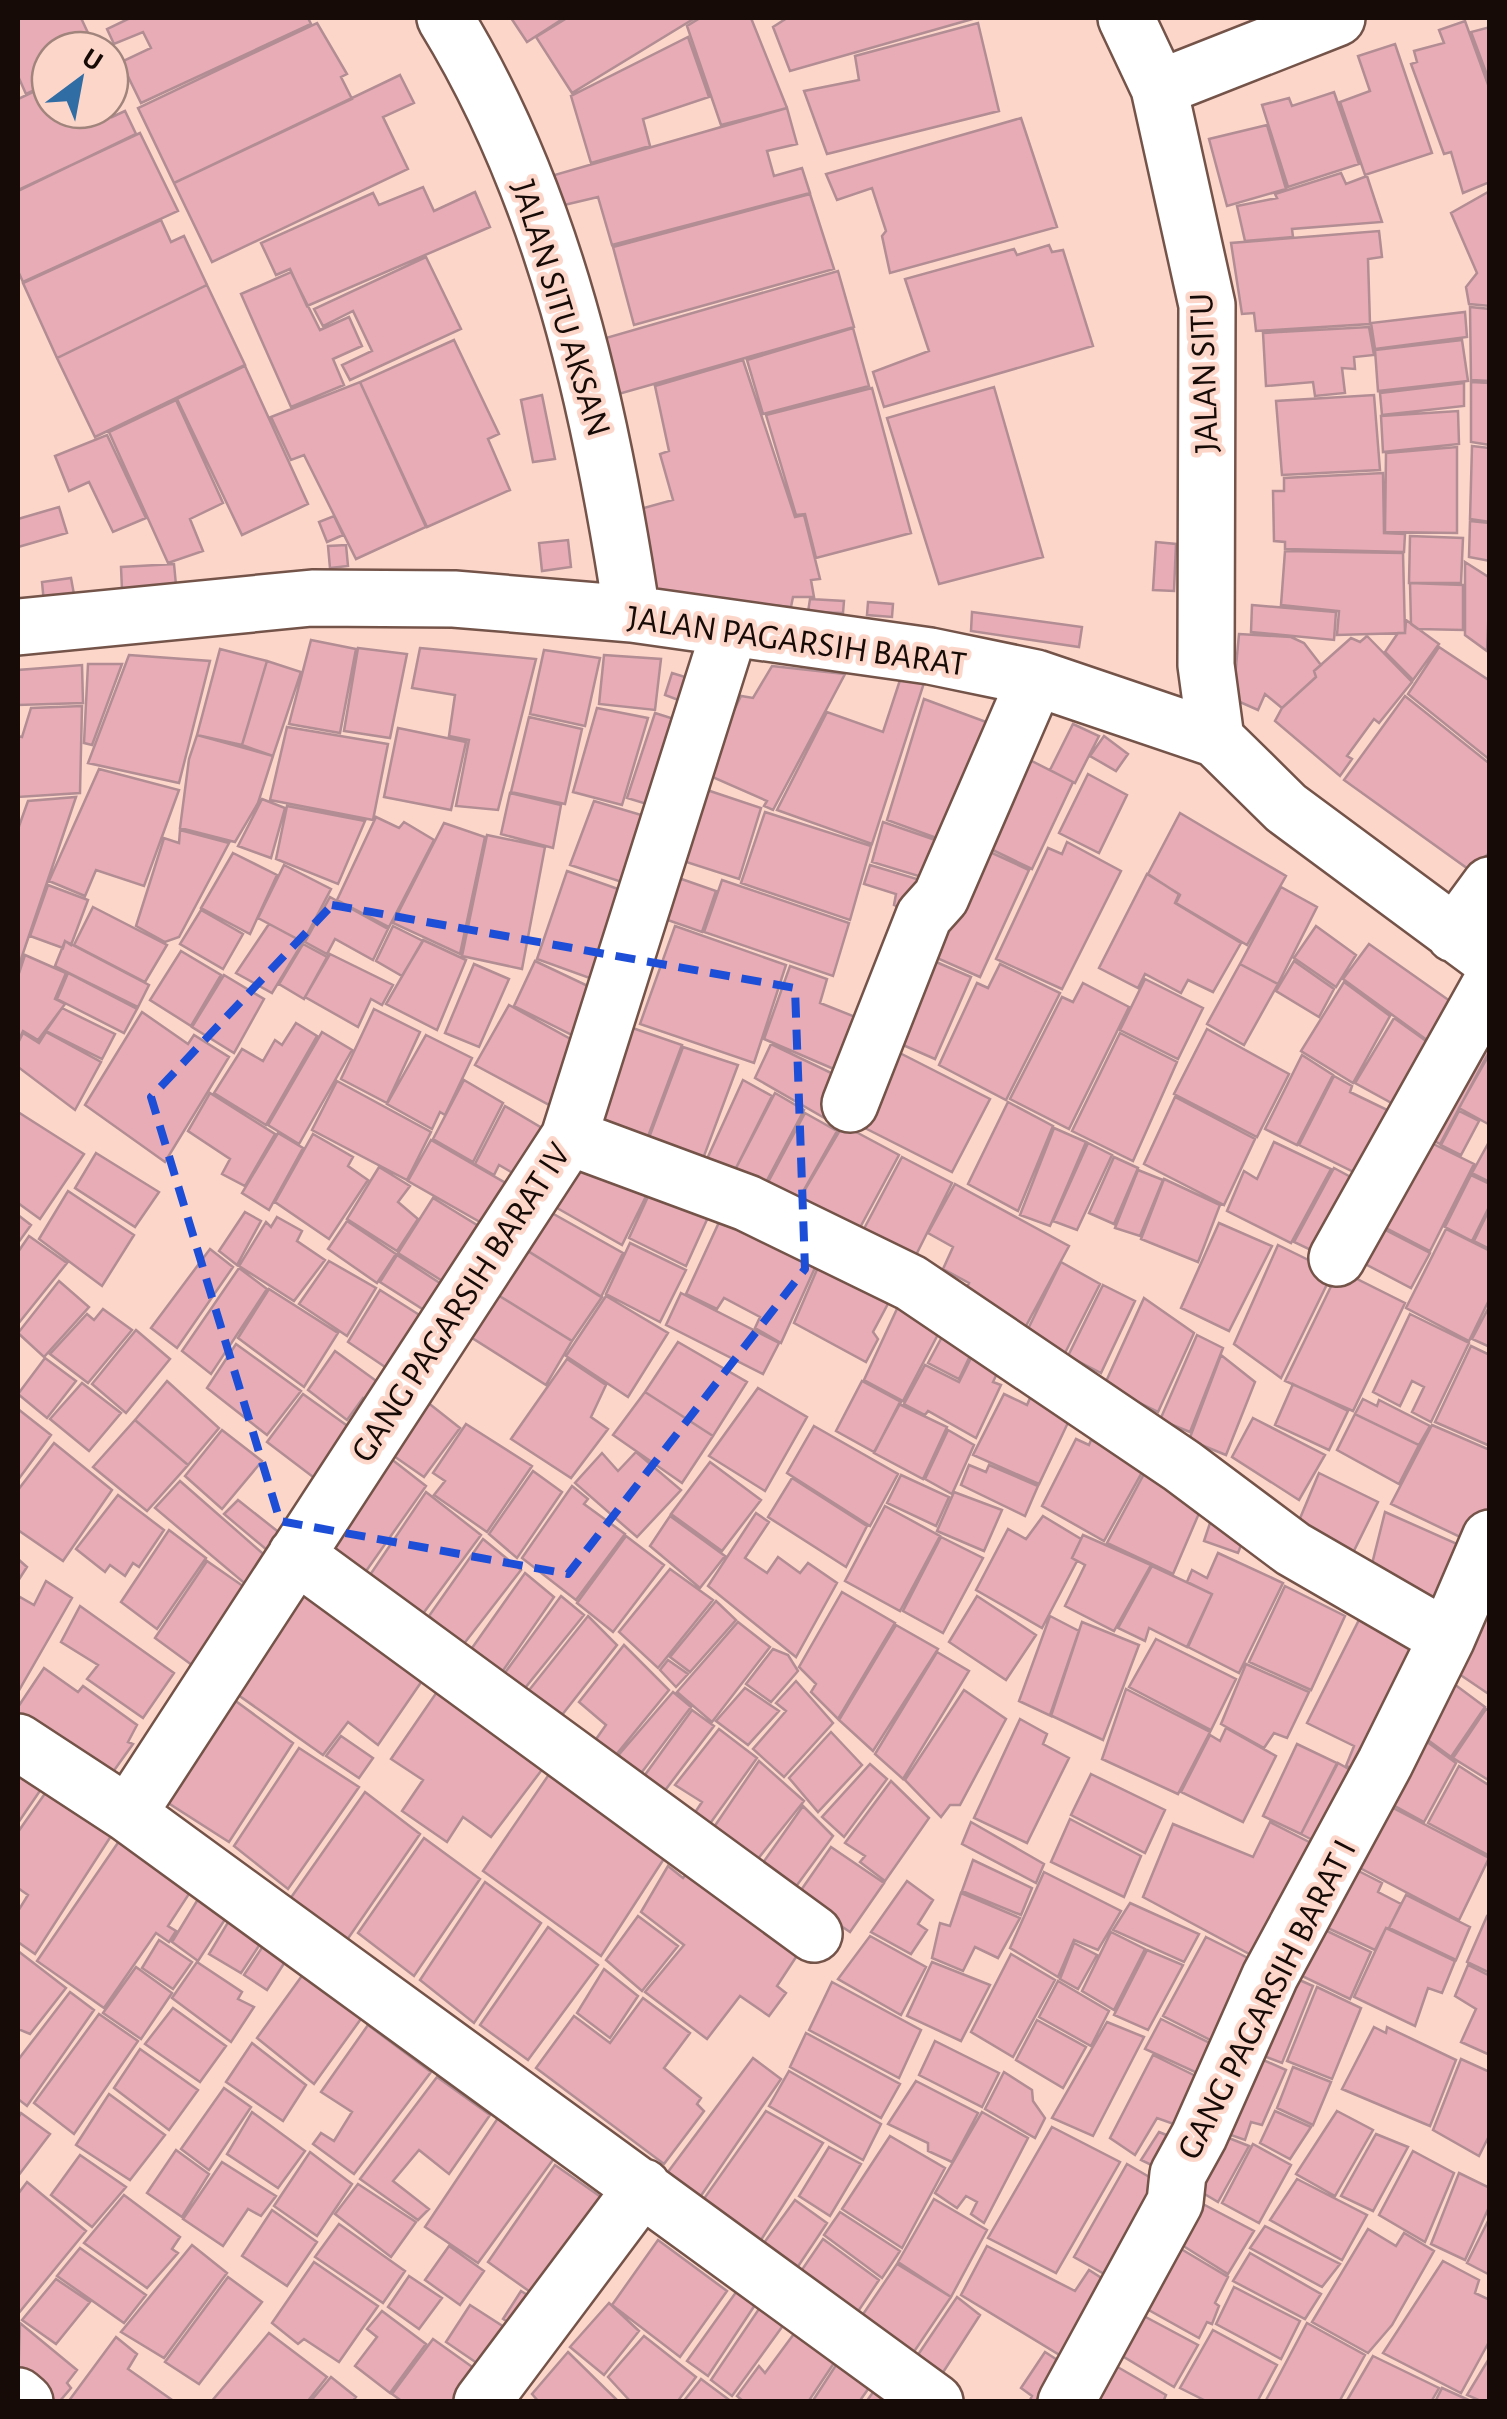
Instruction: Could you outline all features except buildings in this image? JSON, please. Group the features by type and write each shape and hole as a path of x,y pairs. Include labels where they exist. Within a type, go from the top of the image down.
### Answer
{"street":[{"name":"JALAN SITU AKSAN","path":"445,18 520,169 572,314 609,463 632,614"},
{"name":"JALAN SITU","path":"1126,18 1159,88 1206,305 1206,665 1216,740"},
{"path":"1159,88 1337,18"},
{"name":"JALAN PAGARSIH BARAT","path":"18,628 312,598 454,599 632,614 930,656 1036,678 1216,740 1286,808 1472,946"},
{"name":"GANG PAGARSIH BARAT IV","path":"128,1814 568,1137 624,974 730,629"},
{"path":"850,1104 924,916 941,897 1036,678"},
{"path":"1472,946 1490,885"},
{"path":"1337,1258 1490,985"},
{"path":"568,1137 747,1204 910,1283 1182,1466 1293,1549 1448,1638"},
{"name":"GANG PAGARSIH BARAT I","path":"1066,2402 1175,2202 1178,2174 1270,1976 1316,1884 1343,1844 1448,1638 1490,1538"},
{"path":"296,1555 814,1934"},
{"path":"18,1742 128,1814 935,2402"},
{"path":"482,2402 643,2188"},
{"path":"18,2396 25,2402"}],"highlighted area":[{"path":"332,905 795,988 805,1269 568,1574 280,1521 151,1097"}]}
